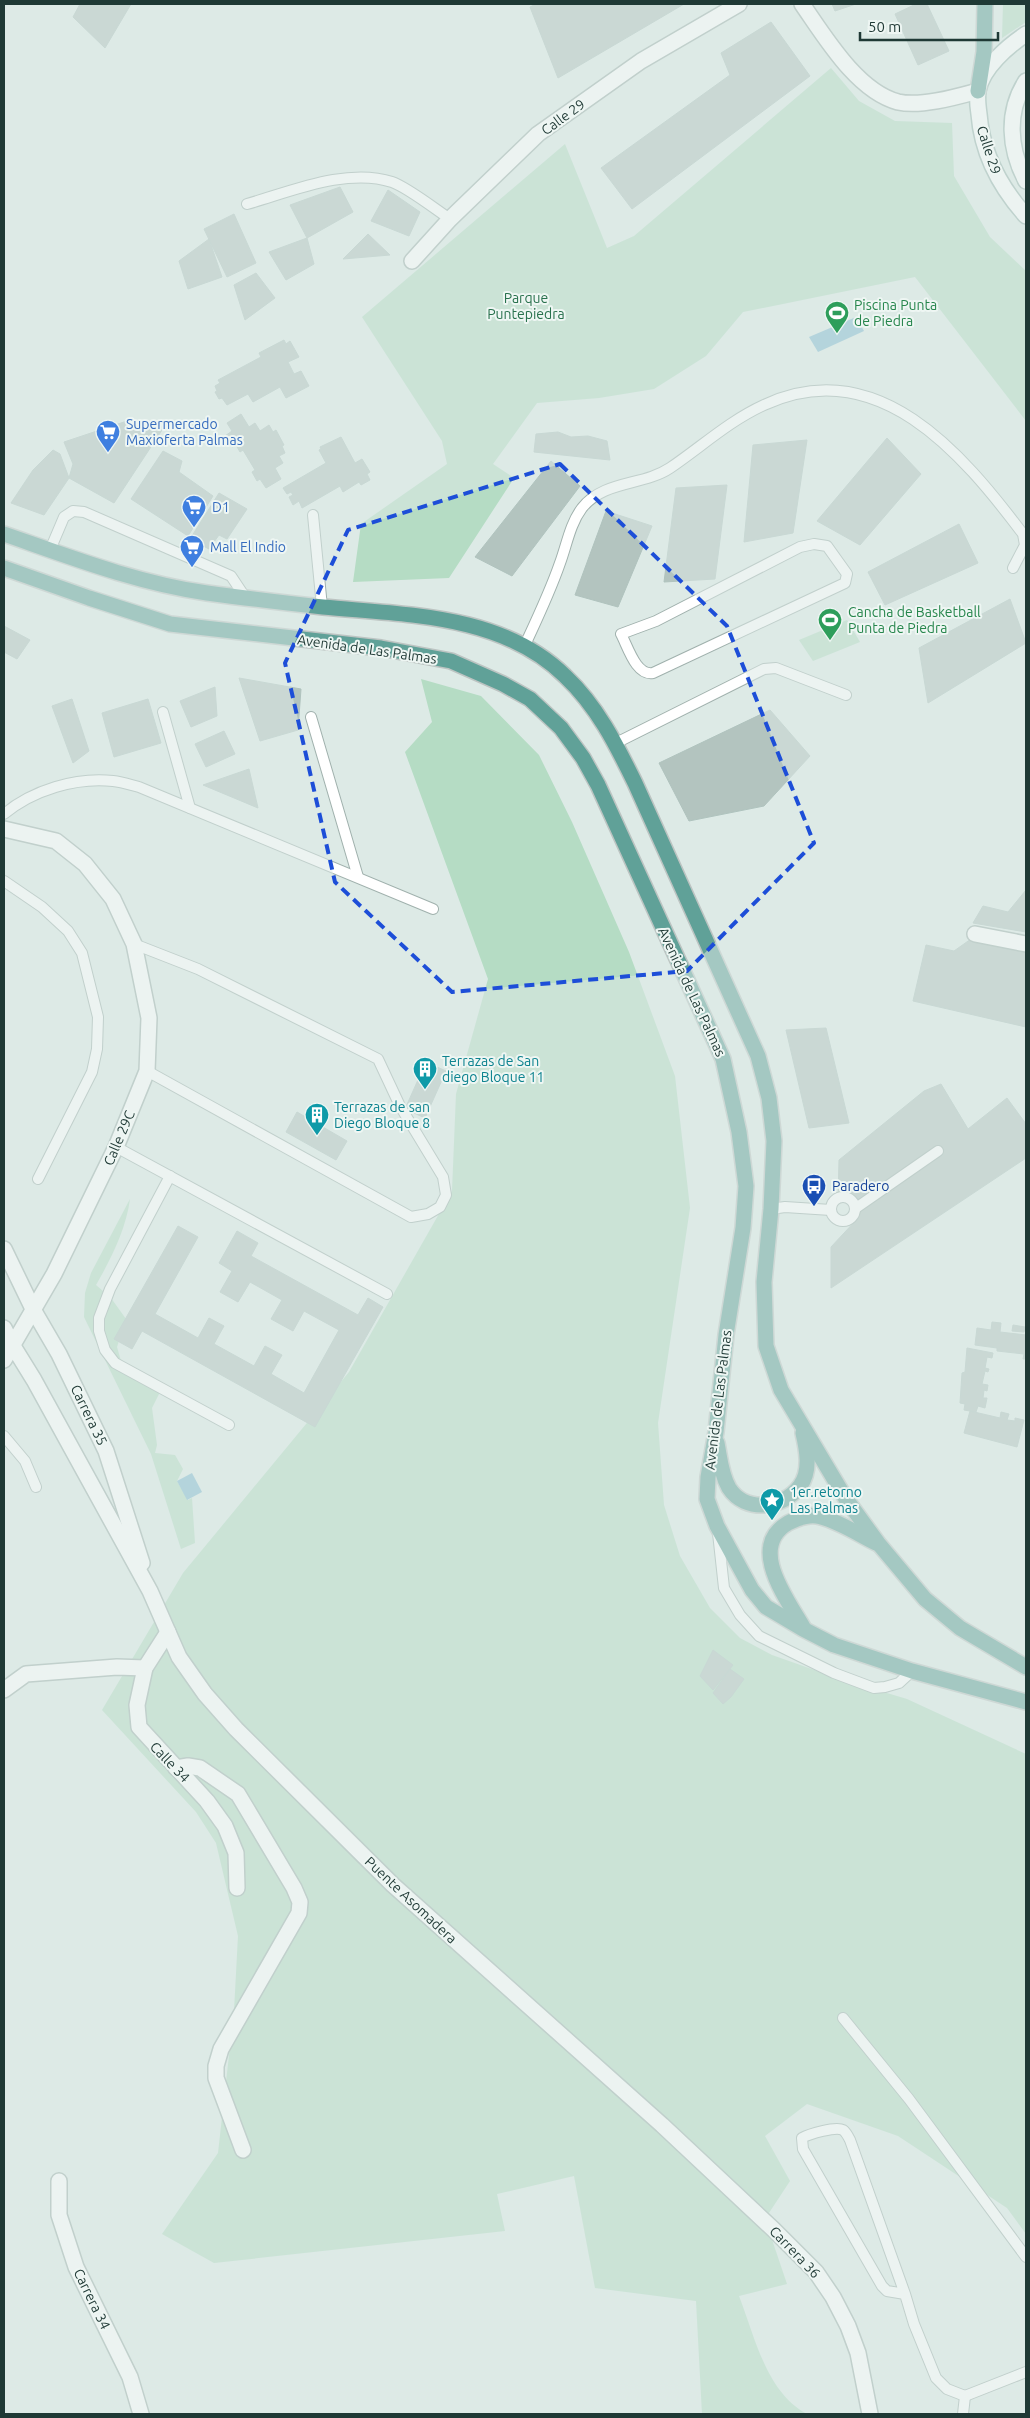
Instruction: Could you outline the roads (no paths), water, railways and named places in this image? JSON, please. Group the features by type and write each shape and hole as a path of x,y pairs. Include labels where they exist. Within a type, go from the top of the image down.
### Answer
{"main road":[{"path":"978,91 984,52 985,4"},
{"path":"4,534 163,584 206,593 434,618 460,623 501,635 538,655 570,680 598,713 616,743 758,1056 769,1098 774,1141 771,1209 764,1282 766,1346 781,1390 846,1499 878,1543 925,1599 960,1628 1026,1667"},
{"name":"Avenida de Las Palmas","path":"12,574 170,624 381,648 451,661 503,684 530,700 562,728 583,758 598,785 723,1059 734,1109 746,1186 741,1246 726,1335 716,1432 708,1477 707,1500 717,1526 752,1590 766,1607 803,1629 834,1644 912,1671 1026,1702"},
{"path":"716,1432 723,1475 729,1488 736,1497 747,1504 757,1506 776,1503 790,1495 801,1485 807,1468 807,1448 800,1422"},
{"path":"803,1629 775,1579 770,1550 778,1531 802,1517 820,1516 878,1543"}],"street":[{"name":"Calle 29","path":"412,261 450,219 538,134 641,61 739,4"},
{"path":"802,4 834,51 858,76 888,98 899,102 944,99 978,91 996,61 1008,47 1026,34"},
{"name":"Calle 29","path":"1026,81 1020,90 1013,114 1011,133 1014,153 1026,181"},
{"name":"Calle 29","path":"978,91 982,137 992,167 1004,188 1026,216"},
{"name":"Calle 29C","path":"4,828 56,840 85,864 113,899 134,944 149,1018 147,1071 116,1147 34,1312 4,1360"},
{"path":"975,934 1026,944"},
{"name":"Carrera 35","path":"4,1249 34,1312 59,1354 106,1451 150,1591"},
{"name":"Carrera 35","path":"4,1328 150,1591 179,1657"},
{"name":"Calle 34","path":"168,1632 144,1668 137,1705 139,1727 207,1801 225,1826 236,1852 237,1888"},
{"name":"Puente Asomadera","path":"179,1657 205,1694 236,1728 393,1885 662,2125"},
{"path":"4,1690 26,1674 117,1667 144,1668"},
{"path":"176,1768 188,1766 200,1768 238,1794 294,1888 300,1902 299,1913 221,2049 216,2066 216,2078 243,2150"},
{"name":"Carrera 36","path":"662,2125 816,2272 833,2297 848,2326 858,2352 870,2414"},
{"name":"Carrera 34","path":"59,2181 59,2215 76,2267 130,2377 141,2414"}],"lane":[{"path":"246,204 340,178 367,177 393,182 450,219"},
{"path":"524,647 560,564 574,520 592,498 607,489 641,482 663,472 727,425 765,404 812,391 850,390 876,398 916,421 967,464 1023,534 1025,545 1013,568"},
{"path":"50,550 64,517 72,511 84,512 230,576 245,597"},
{"path":"313,515 322,606"},
{"path":"814,544 827,546 847,574 845,583 830,591 654,673 647,674 640,670 621,634 656,620 800,547 814,544"},
{"path":"616,743 764,669 776,668 846,695"},
{"path":"163,712 190,808"},
{"path":"311,717 358,877"},
{"path":"4,814 46,789 82,781 113,781 140,787 433,909"},
{"path":"4,881 42,907 68,931 82,953 98,1017 97,1049 92,1072 38,1179"},
{"path":"134,944 198,969 378,1059 400,1106 443,1177 446,1195 440,1207 428,1214 411,1217 147,1071"},
{"path":"116,1147 387,1294"},
{"path":"856,1208 938,1151"},
{"path":"170,1176 110,1290 98,1318 99,1331 105,1350 115,1363 230,1425"},
{"path":"839,1197 850,1199 856,1208 855,1214 847,1221 836,1220 831,1210 832,1205 839,1197"},
{"path":"771,1209 785,1207 831,1210"},
{"path":"4,1436 25,1461 36,1487"},
{"path":"717,1526 724,1588 740,1615 759,1636 834,1674 874,1688 898,1683 912,1671"},
{"path":"843,2018 909,2099 1026,2257"},
{"path":"905,2294 887,2291 882,2286 804,2149 802,2138 809,2134 839,2128 844,2130 850,2140 905,2294 914,2324 936,2378 947,2389 965,2396 1026,2372"},
{"path":"963,2414 965,2396"}],"water":[{"name":"Piscina Punta de Piedra","path":"856,317 864,331 818,352 809,337"},
{"path":"192,1473 202,1492 187,1500 177,1481"}],"place":[{"name":"Piscina Punta de Piedra","path":"837,334"},
{"name":"Supermercado Maxioferta Palmas","path":"108,453"},
{"name":"D1","path":"194,528"},
{"name":"Mall El Indio","path":"192,568"},
{"name":"Cancha de Basketball Punta de Piedra","path":"830,641"},
{"name":"Terrazas de San diego Bloque 11","path":"425,1090"},
{"name":"Terrazas de san Diego Bloque 8","path":"317,1136"},
{"name":"Paradero","path":"814,1207"},
{"name":"1er.retorno Las Palmas","path":"772,1521"}],"park label":[{"name":"Parque Puntepiedra","path":"526,306"}]}
